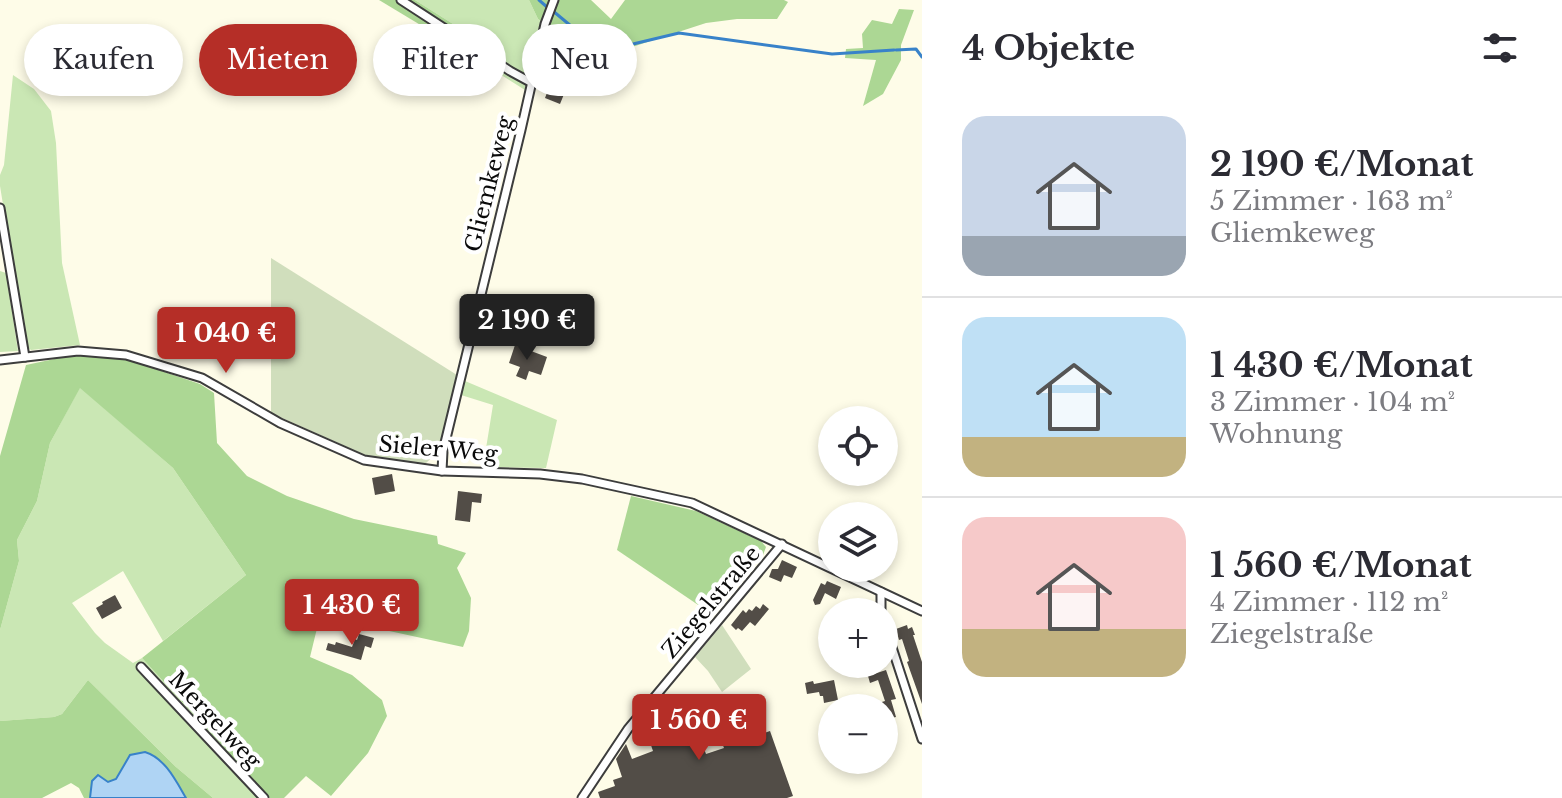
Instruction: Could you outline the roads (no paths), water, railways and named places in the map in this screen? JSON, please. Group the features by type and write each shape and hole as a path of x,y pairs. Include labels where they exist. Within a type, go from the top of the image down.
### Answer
{"street":[{"path":"401,0 522,78"},
{"name":"Gliemkeweg","path":"545,24 554,0"},
{"name":"Gliemkeweg","path":"442,471 443,451 529,96"},
{"path":"0,208 25,357"},
{"name":"Sieler Weg","path":"0,360 78,351 126,355 202,378 280,423 364,460 442,471 540,474 582,479 692,503 922,611"},
{"name":"Ziegelstraße","path":"582,798 628,729 782,544"},
{"path":"881,592 881,598"},
{"path":"898,666 922,739"},
{"name":"Mergelweg","path":"141,667 264,798"}],"water":[{"path":"145,752 164,765 186,798 90,798 92,781 98,775 108,782 116,779 130,755"}],"waterway":[{"path":"539,0 547,7"},
{"path":"553,11 595,46 633,44 679,33 832,54 894,50"},
{"path":"896,50 916,49 922,57"}]}
